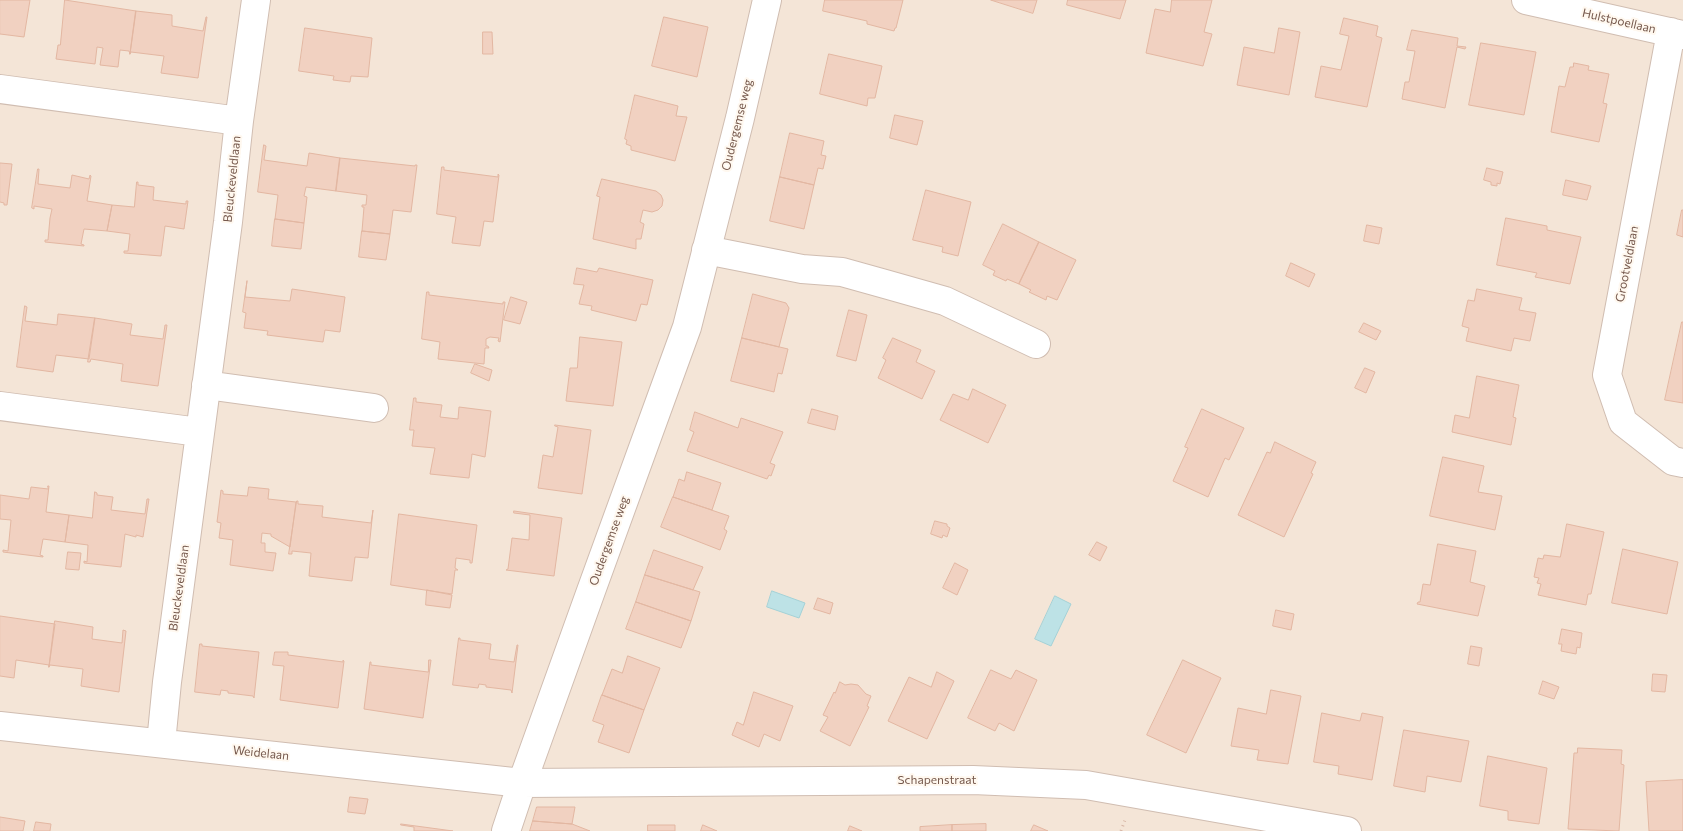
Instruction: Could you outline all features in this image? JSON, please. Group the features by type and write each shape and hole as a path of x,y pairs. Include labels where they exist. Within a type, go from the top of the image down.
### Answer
{"street":[{"name":"Bleuckeveldlaan","path":"161,743 167,682 256,0"},
{"name":"Oudergemse weg","path":"506,831 687,328 767,0"},
{"name":"Hulstpoellaan","path":"1526,0 1677,33"},
{"name":"Grootveldlaan","path":"1677,33 1607,375 1623,422 1673,461 1683,463"},
{"name":"Bleuckeveldlaan","path":"0,89 239,121"},
{"path":"706,250 802,269 842,272 911,291 945,301 1036,344"},
{"path":"206,385 374,408"},
{"path":"0,406 199,432"},
{"name":"Weidelaan","path":"0,726 522,783"},
{"name":"Schapenstraat","path":"522,783 973,780 1086,785 1347,831"}],"shaded area":[{"path":"0,0 1683,0 1683,831 0,831"}],"water":[{"path":"772,591 805,603 799,618 767,607"},
{"path":"1055,596 1071,604 1051,646 1035,639"}],"building":[{"path":"0,0 30,0 24,37 0,34"},
{"path":"65,0 136,11 130,54 129,51 120,50 118,67 100,65 103,48 97,47 95,64 56,59 58,45 60,45"},
{"path":"825,0 903,0 894,31 867,24 867,21 823,11"},
{"path":"991,0 1037,0 1033,13"},
{"path":"1068,0 1126,0 1120,19 1067,5"},
{"path":"1172,0 1212,0 1204,32 1212,34 1203,66 1146,53 1155,9 1170,12"},
{"path":"136,11 172,15 172,26 203,31 207,17 198,78 161,73 164,56 131,52 130,54"},
{"path":"664,17 708,27 697,77 652,66"},
{"path":"1344,18 1378,26 1376,36 1382,38 1367,107 1315,97 1321,66 1341,70 1349,36 1340,34"},
{"path":"305,28 372,38 368,77 351,76 350,82 333,80 334,76 299,71"},
{"path":"1279,28 1300,32 1289,95 1237,85 1244,47 1274,53"},
{"path":"1412,30 1458,38 1457,46 1466,47 1465,49 1457,47 1445,108 1402,99 1405,82 1409,82 1415,51 1407,50"},
{"path":"483,32 492,32 493,54 483,54"},
{"path":"1481,43 1536,52 1524,115 1469,105"},
{"path":"829,54 882,66 875,98 868,98 867,106 820,94"},
{"path":"1574,63 1589,66 1588,70 1609,74 1603,103 1607,104 1599,142 1551,132 1559,86 1565,87 1570,67 1573,67"},
{"path":"635,95 678,106 676,116 687,117 675,161 631,150 631,146 626,144 627,140 625,139"},
{"path":"895,115 923,121 917,145 890,138"},
{"path":"790,133 824,141 821,155 826,156 823,169 818,168 814,185 780,177"},
{"path":"264,145 266,146 264,160 307,166 309,153 340,158 336,191 306,187 304,196 307,197 304,223 275,219 278,195 258,192"},
{"path":"340,158 417,165 411,212 393,210 390,234 362,231 364,207 362,205 366,205 367,195 336,191"},
{"path":"0,163 12,164 7,205 0,202"},
{"path":"442,167 444,167 444,170 498,177 499,175 493,222 484,221 480,246 452,243 456,217 437,214"},
{"path":"1487,168 1503,172 1500,184 1497,183 1497,186 1491,185 1491,182 1484,180"},
{"path":"38,169 38,184 70,188 72,175 89,179 90,175 87,201 112,205 107,231 84,229 81,244 84,246 45,242 45,240 48,240 52,209 34,206 34,209 32,208"},
{"path":"780,177 814,185 804,229 770,221"},
{"path":"602,179 656,191 661,195 663,200 662,206 658,210 652,212 643,210 640,222 644,224 641,239 636,239 636,249 593,239 600,197 597,196"},
{"path":"1566,180 1591,186 1587,200 1563,195"},
{"path":"137,182 138,185 154,187 153,200 186,204 186,201 188,201 184,229 165,226 161,256 124,253 124,251 128,251 130,234 107,231 112,205 134,207"},
{"path":"926,190 971,202 958,256 942,252 943,247 913,240"},
{"path":"1683,210 1683,237 1677,235"},
{"path":"1506,218 1547,226 1547,230 1581,237 1570,284 1535,277 1537,273 1497,265"},
{"path":"275,219 304,223 301,249 272,246"},
{"path":"1003,224 1039,242 1019,284 993,275 995,271 983,265"},
{"path":"1367,225 1382,228 1379,244 1364,241"},
{"path":"362,231 390,234 386,260 359,257"},
{"path":"1039,242 1076,260 1057,300 1047,296 1046,300 1029,292 1031,290 1019,284"},
{"path":"1291,263 1315,274 1309,287 1286,276"},
{"path":"577,268 597,272 599,268 653,280 647,305 641,304 636,321 591,310 592,306 579,304 584,285 574,284"},
{"path":"247,281 245,297 290,301 292,289 345,297 340,332 325,330 323,342 267,335 268,331 244,328 246,313 243,312"},
{"path":"1477,289 1522,298 1519,310 1536,313 1530,341 1514,338 1511,351 1466,341 1469,328 1462,326 1468,300 1474,301"},
{"path":"427,292 429,292 429,295 503,304 505,302 500,342 498,341 499,338 490,337 486,339 486,346 489,348 485,348 484,364 438,359 440,342 422,339"},
{"path":"753,294 786,303 789,308 779,347 742,338"},
{"path":"511,297 527,302 520,324 504,320"},
{"path":"25,306 27,307 25,321 57,325 58,314 95,318 89,359 56,355 53,372 17,367"},
{"path":"849,310 867,315 856,361 837,356"},
{"path":"95,318 132,324 130,335 163,339 165,325 167,325 158,386 121,381 123,364 91,359 88,362"},
{"path":"1683,322 1683,403 1665,400"},
{"path":"1364,323 1381,331 1376,340 1359,332"},
{"path":"580,337 622,342 613,406 566,401 570,368 577,368"},
{"path":"742,338 788,349 782,374 778,373 774,392 731,381"},
{"path":"893,338 921,350 916,362 935,371 922,399 878,378 886,360 883,358"},
{"path":"475,364 492,370 489,381 471,373"},
{"path":"1365,368 1375,372 1366,393 1355,388"},
{"path":"1477,376 1519,385 1513,417 1516,418 1511,445 1452,432 1455,415 1469,418"},
{"path":"973,389 1006,405 988,443 940,420 953,394 968,400"},
{"path":"414,398 416,398 416,402 442,405 440,417 458,419 459,407 491,411 485,457 472,454 469,478 430,474 435,448 412,446 414,430 410,430"},
{"path":"812,409 838,416 835,430 808,423"},
{"path":"1202,409 1244,428 1229,460 1225,458 1208,497 1173,481 1188,448 1185,447"},
{"path":"695,412 738,428 741,418 783,432 770,463 775,465 771,476 769,475 767,479 687,451 694,432 690,430"},
{"path":"555,425 591,430 582,494 538,488 543,455 553,457 558,427"},
{"path":"1275,442 1316,462 1311,473 1313,474 1284,537 1238,515 1267,452 1270,453"},
{"path":"1443,457 1484,466 1478,492 1502,496 1495,530 1430,516"},
{"path":"687,472 721,483 712,510 673,497 679,479 684,481"},
{"path":"49,486 46,512 69,515 65,542 43,539 40,555 43,557 3,552 3,550 8,551 11,520 0,519 0,495 29,499 31,487 48,489"},
{"path":"249,487 269,489 268,499 296,502 290,547 271,536 271,534 262,533 261,543 265,543 265,552 276,553 273,571 230,565 233,540 219,538 221,523 217,522 221,490 223,494 247,496"},
{"path":"95,492 97,495 113,497 111,510 145,514 147,499 149,499 143,537 125,534 121,567 84,563 84,561 87,562 88,545 65,542 69,515 92,518"},
{"path":"673,497 729,516 724,529 727,531 720,550 661,527"},
{"path":"297,501 298,504 323,506 322,517 371,523 373,510 368,558 355,557 352,581 309,576 311,553 292,551 292,554 289,554"},
{"path":"514,511 562,518 554,576 506,570 508,569 512,538 529,540 530,515 514,513"},
{"path":"399,514 477,525 472,563 470,563 470,560 456,558 455,568 458,570 455,570 452,594 391,585"},
{"path":"935,521 947,524 950,528 947,537 943,535 942,538 931,534"},
{"path":"1567,524 1604,532 1591,594 1588,594 1586,605 1538,595 1541,584 1537,583 1539,578 1534,577 1538,558 1543,559 1544,555 1560,557"},
{"path":"1097,542 1107,547 1100,561 1089,555"},
{"path":"1438,544 1476,551 1470,582 1485,586 1478,616 1417,604 1420,602 1423,584 1430,585"},
{"path":"1623,549 1678,562 1667,614 1612,603"},
{"path":"654,550 703,567 693,590 645,575"},
{"path":"68,552 81,553 79,570 66,569"},
{"path":"955,563 968,570 957,595 943,588"},
{"path":"645,575 700,592 691,621 636,602"},
{"path":"427,590 452,595 450,608 426,605"},
{"path":"818,598 833,603 830,614 814,609"},
{"path":"636,602 691,621 681,648 626,629"},
{"path":"1276,610 1294,614 1291,630 1273,626"},
{"path":"0,616 55,624 49,667 49,665 16,660 14,678 0,676"},
{"path":"55,621 93,627 92,639 122,643 123,630 126,631 119,692 81,686 83,669 50,665 49,667"},
{"path":"1562,629 1582,633 1580,648 1577,647 1576,654 1561,651 1562,644 1559,644"},
{"path":"459,638 460,640 491,644 489,659 514,662 518,645 512,693 511,690 486,687 486,685 479,684 478,688 453,685"},
{"path":"200,644 202,646 259,652 254,698 253,696 228,693 228,691 221,690 220,695 195,692"},
{"path":"1471,646 1482,648 1479,666 1468,664"},
{"path":"275,652 288,652 288,655 343,662 343,660 344,661 338,708 280,700 284,666 273,665"},
{"path":"628,656 660,668 644,710 602,695 612,669 622,673"},
{"path":"429,660 431,660 423,718 364,709 370,662 371,665 428,672"},
{"path":"1183,660 1221,678 1186,753 1147,735"},
{"path":"991,670 1011,679 1016,670 1037,680 1014,731 999,723 995,731 968,718"},
{"path":"937,672 954,681 927,739 888,721 909,677 931,687"},
{"path":"1653,674 1667,675 1665,692 1652,691"},
{"path":"1543,681 1559,687 1554,699 1539,694"},
{"path":"840,682 845,685 858,685 866,694 871,696 867,706 869,707 850,746 820,731 828,717 823,715"},
{"path":"1271,690 1301,696 1288,764 1257,760 1259,750 1231,746 1238,708 1266,714"},
{"path":"754,692 793,706 780,741 764,734 759,747 732,735 737,722 743,725"},
{"path":"602,695 644,710 629,753 598,742 604,725 593,721"},
{"path":"1322,713 1360,721 1362,713 1383,717 1372,780 1338,774 1339,766 1314,762"},
{"path":"1404,730 1469,741 1461,782 1427,776 1425,792 1394,786"},
{"path":"1578,748 1622,750 1621,764 1624,765 1619,831 1568,829 1574,753 1577,753"},
{"path":"1488,756 1547,768 1539,824 1508,820 1508,811 1480,806"},
{"path":"1683,780 1683,831 1649,831 1646,782"},
{"path":"350,797 368,799 365,814 348,812"},
{"path":"537,807 575,807 572,824 533,821"},
{"path":"0,817 25,821 23,831 0,831"},
{"path":"533,821 572,824 590,831 530,831"},
{"path":"36,822 51,824 50,831 34,831"},
{"path":"401,824 453,831 414,831 414,827"},
{"path":"986,824 986,831 952,831 952,825"},
{"path":"648,825 675,825 675,831 648,831"},
{"path":"703,825 717,831 701,831"},
{"path":"952,825 952,831 920,831 920,827"},
{"path":"1034,825 1048,831 1031,831"},
{"path":"850,826 862,831 848,831"}]}
